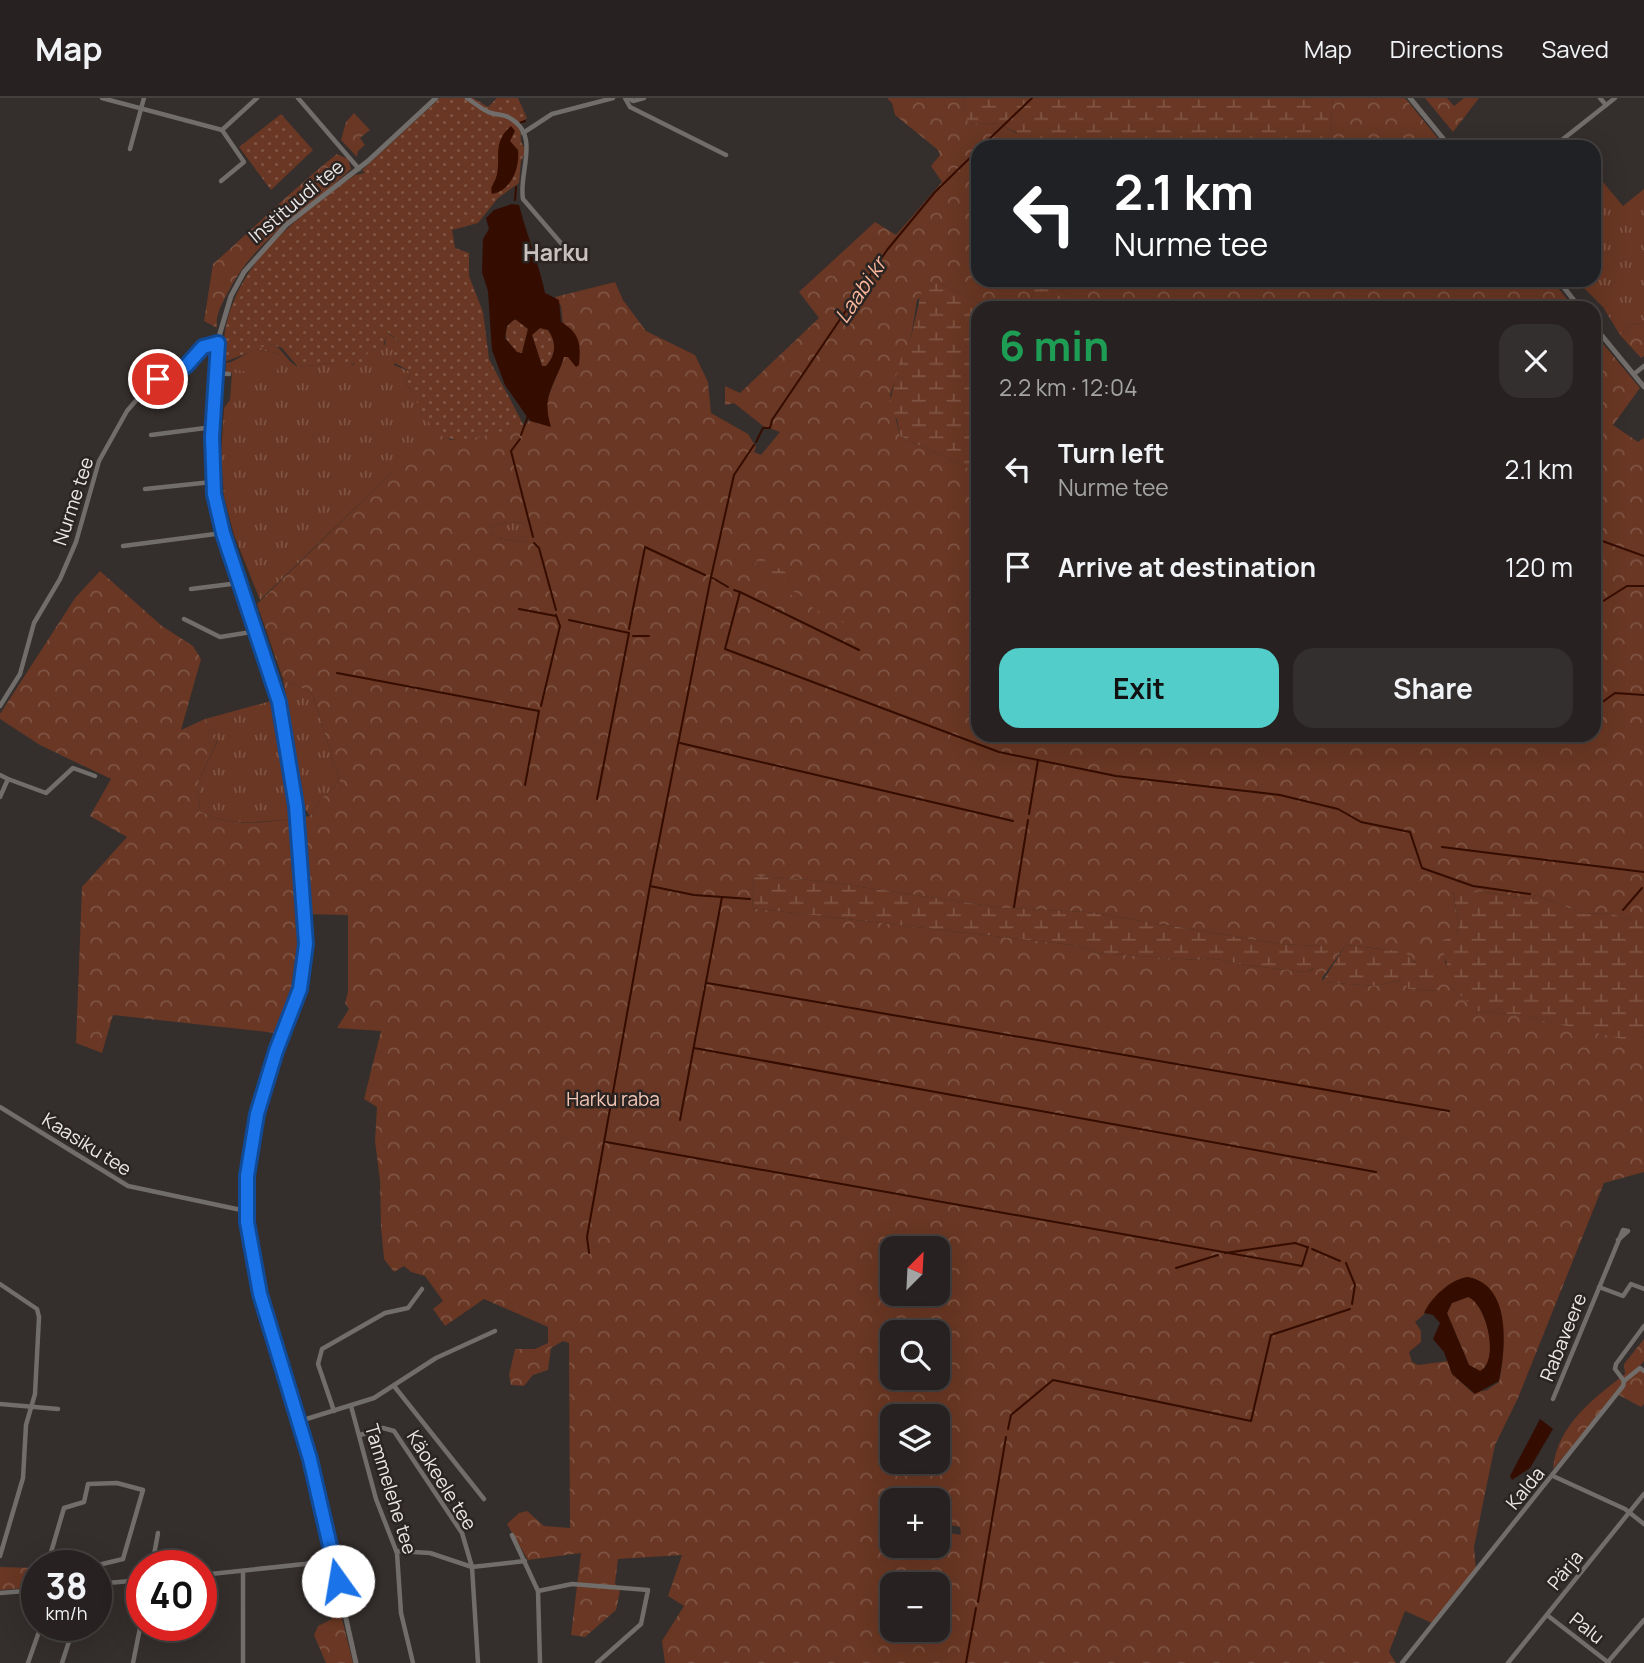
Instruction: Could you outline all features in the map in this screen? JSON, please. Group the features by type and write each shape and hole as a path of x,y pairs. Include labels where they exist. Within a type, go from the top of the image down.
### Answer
{"street":[{"path":"102,98 222,130 244,162 221,181"},
{"path":"130,149 145,98"},
{"path":"222,130 257,98"},
{"path":"298,98 359,169"},
{"name":"Instituudi tee","path":"356,1663 300,1421 260,1294 246,1211 248,1166 257,1114 276,1051 300,989 306,944 296,806 288,751 272,675 223,533 212,482 213,427 218,343 231,296 256,255 286,225 359,169 436,98"},
{"path":"467,98 490,113 509,117 523,133 528,148 521,187 523,199 572,256"},
{"path":"523,133 552,114 613,98"},
{"path":"627,98 633,101 644,98"},
{"path":"627,98 630,107 726,155"},
{"path":"1410,98 1445,140"},
{"path":"1600,98 1606,105"},
{"path":"1562,140 1615,98"},
{"path":"1564,287 1574,301"},
{"path":"1601,334 1644,387"},
{"name":"Nurme tee","path":"0,706 20,674 34,623 60,579 76,542 99,461 127,411 152,382 186,366 203,347 218,343"},
{"path":"1634,374 1644,366"},
{"path":"216,373 229,374"},
{"path":"151,435 213,427"},
{"path":"145,489 212,482"},
{"path":"123,545 223,533"},
{"path":"191,589 239,583"},
{"path":"184,618 220,637 257,631"},
{"path":"0,775 47,793 73,768 95,776"},
{"path":"0,797 8,779"},
{"name":"Kaasiku tee","path":"0,1107 128,1186 246,1211"},
{"name":"Rabaveere","path":"1553,1399 1618,1240"},
{"path":"0,1284 38,1311 36,1394 26,1425 23,1478 0,1556"},
{"name":"Rabaveere","path":"1599,1287 1623,1296 1631,1284 1644,1289"},
{"path":"334,1411 317,1364 319,1355 328,1345 385,1313 408,1308 422,1289"},
{"path":"1644,1326 1616,1364 1617,1375 1624,1381 1642,1369 1644,1362"},
{"path":"300,1421 351,1406 394,1386 436,1357 495,1331"},
{"name":"Kalda","path":"1402,1663 1618,1394 1624,1381"},
{"path":"394,1386 484,1499"},
{"path":"0,1404 58,1409"},
{"name":"Tammelehe tee","path":"351,1406 376,1499 396,1551 401,1614 413,1663"},
{"name":"Käokeele tee","path":"360,1434 383,1428 394,1431 462,1533 472,1567 478,1663"},
{"path":"1553,1476 1631,1512 1644,1524"},
{"path":"52,1550 64,1508 85,1502 86,1487 92,1482 117,1483 143,1490 123,1559 112,1562"},
{"name":"Pärja","path":"1507,1663 1644,1494"},
{"path":"155,1550 158,1533"},
{"path":"512,1535 538,1591 540,1663"},
{"path":"396,1551 429,1553 472,1567 525,1561"},
{"path":"217,1573 333,1561"},
{"path":"243,1571 243,1663"},
{"path":"538,1591 572,1584 648,1590 641,1624 597,1663"},
{"path":"0,1593 21,1591"},
{"name":"Palu","path":"1547,1615 1608,1663"},
{"path":"1608,1663 1644,1620"},
{"path":"28,1663 36,1641"},
{"path":"62,1663 69,1641"},
{"path":"133,1663 137,1641"}],"green space":[{"path":"440,98 473,98 488,107 497,98 518,98 527,118 520,123 521,142 526,151 521,161 519,183 498,198 478,223 452,230 455,248 469,253 469,276 483,312 489,359 524,426 468,439 447,438 439,434 429,423 406,384 411,372 389,360 401,343 387,332 382,350 375,350 370,343 365,363 357,362 346,367 332,363 298,367 282,348 270,344 222,363 230,311 240,287 254,265 291,225 355,175 365,173 362,170"},
{"name":"Harku raba","path":"887,98 966,98 963,106 969,123 1000,124 1017,134 1013,140 971,140 971,287 1035,287 1030,301 976,301 942,285 917,300 911,337 890,395 900,436 971,470 971,742 1601,742 1601,341 1640,388 1613,425 1638,442 1644,438 1644,920 1631,920 1609,913 1584,914 1536,895 1533,899 1478,891 1473,894 1453,892 1459,925 1457,934 1450,938 1445,962 1450,971 1450,986 1479,1011 1519,1015 1639,1042 1644,1036 1644,1172 1604,1183 1518,1398 1495,1445 1474,1547 1476,1570 1432,1623 1405,1611 1389,1652 1396,1663 665,1663 662,1641 684,1606 668,1596 682,1555 618,1559 615,1583 620,1591 616,1610 585,1637 571,1635 581,1553 528,1560 507,1524 519,1513 527,1511 544,1526 570,1528 569,1343 563,1341 551,1348 548,1370 533,1375 524,1386 511,1385 509,1375 515,1349 535,1349 548,1343 548,1327 484,1299 445,1326 433,1309 443,1301 425,1276 411,1272 404,1266 394,1272 384,1259 375,1141 377,1107 364,1099 381,1031 337,1028 349,1009 345,1003 348,992 348,915 302,914 299,979 276,1033 113,1015 102,1053 76,1043 82,887 127,837 90,816 111,779 40,745 0,719 0,714 75,598 100,571 162,626 193,646 201,659 181,730 205,719 218,739 198,783 200,811 213,817 240,822 268,822 310,816 322,798 340,782 312,693 283,679 257,604 390,474 439,434 451,440 524,426 544,407 564,357 567,357 561,306 555,297 615,282 623,300 646,331 695,355 708,382 711,413 748,434 756,447 754,452 761,455 780,432 763,426 734,403 725,405 725,386 740,393 819,318 799,292 875,222 896,235 942,182 931,166 940,155 938,150 895,115 892,103","holes":["507,522 524,523 530,537 524,542 497,538 490,533 490,527","754,877 821,881 1003,908 1088,912 1279,944 1326,946 1312,970 1305,972 1211,958 1197,960 1096,953 1081,946 752,908","1346,945 1389,950 1411,959 1421,966 1438,991 1409,989 1402,980 1374,986 1323,982 1322,978","1473,1278 1493,1297 1502,1324 1503,1338 1499,1382 1487,1390 1473,1393 1452,1374 1448,1361 1418,1365 1412,1362 1409,1352 1421,1342 1421,1331 1415,1322 1444,1289 1461,1280"]},
{"path":"966,98 1333,98 1330,140 1012,140 1017,133 1000,124 968,123 963,106"},
{"path":"1333,98 1405,98 1439,140 1330,140"},
{"path":"1425,98 1447,98 1454,106 1464,98 1479,98 1453,132"},
{"path":"354,113 370,130 360,138 365,145 358,151 357,157 341,140 346,122"},
{"path":"281,114 313,150 271,190 239,147"},
{"path":"337,154 348,159 351,169 284,225 253,255 223,301 217,328 204,321 213,264"},
{"path":"1603,182 1623,206 1644,189 1644,323 1631,325 1620,335 1601,301 1597,301 1583,287 1601,287"},
{"path":"924,281 942,285 976,301 971,301 971,470 900,436 897,419 888,410 899,363 911,337"},
{"path":"1035,287 1055,287 1085,301 1030,301"},
{"name":"Harku raba","path":"1055,287 1558,287 1568,301 1085,301"},
{"path":"511,320 519,320 528,329 522,353 517,353 506,338 506,330"},
{"path":"1644,323 1644,356 1641,358 1620,335 1631,325"},
{"path":"540,328 548,330 554,344 552,357 546,366 542,366 532,335"},
{"path":"386,332 401,343 394,365 411,372 406,384 439,434 437,439 390,474 260,600 234,535 224,497 221,457 224,408 230,400 232,373 226,372 226,363 231,362 233,369 280,354 255,349 270,344 280,349 298,367 332,363 353,365 370,343 385,345"},
{"path":"255,349 280,354 276,377 232,369 231,362"},
{"path":"507,522 524,523 531,537 524,542 497,538 490,533 490,527"},
{"path":"757,559 763,559 787,573 783,585 857,630 856,633 754,573"},
{"path":"283,679 312,693 340,782 322,798 310,816 305,809"},
{"path":"271,701 284,764 290,819 233,821 200,811 198,783 218,740 205,719"},
{"path":"754,877 821,881 1003,908 1088,912 1279,944 1326,946 1329,950 1311,970 1305,972 1211,958 1197,960 1096,953 1081,946 752,908"},
{"path":"1453,891 1473,894 1477,891 1533,899 1536,895 1584,914 1609,913 1631,920 1644,920 1644,1036 1639,1043 1519,1015 1478,1011 1450,986 1441,941 1457,934 1459,925"},
{"path":"1346,945 1405,952 1414,962 1436,971 1438,991 1409,989 1401,980 1374,986 1322,982"},
{"path":"1468,1297 1481,1310 1489,1333 1489,1357 1486,1366 1480,1371 1469,1365 1447,1313 1452,1303"},
{"path":"1644,1339 1644,1361 1638,1368 1644,1373 1644,1404 1641,1407 1617,1394 1553,1469 1561,1439 1569,1426 1589,1403 1625,1374 1624,1364"},
{"path":"0,1567 21,1568 21,1588 0,1590"},
{"path":"327,1580 333,1583 353,1663 326,1663 314,1635 318,1626 332,1619 330,1609 312,1591 318,1581"}],"shaded area":[{"path":"511,126 515,131 510,141 518,150 516,171 509,184 492,194 498,171 499,145"},
{"path":"512,204 519,205 545,293 559,300 561,322 572,330 578,340 579,365 576,367 568,357 564,357 550,391 548,416 551,427 530,421 505,385 492,350 488,291 482,272 483,239 489,229 486,218 494,210","holes":["515,319 528,329 522,353 517,352 505,338 507,326","540,328 548,330 554,344 552,357 546,366 542,366 532,335"]},
{"path":"1468,1277 1482,1282 1492,1292 1503,1320 1499,1381 1475,1394 1452,1374 1444,1352 1433,1339 1440,1323 1433,1315 1424,1313 1442,1290","holes":["1468,1297 1475,1302 1485,1321 1490,1345 1486,1366 1480,1371 1469,1365 1447,1313 1452,1303"]},
{"path":"1540,1419 1553,1429 1530,1468 1512,1480 1510,1476"}],"waterway":[{"name":"Laabi kr","path":"988,140 1032,98"},
{"path":"519,123 525,121"},
{"name":"Laabi kr","path":"756,442 763,428 770,428 772,420 887,250 935,192 971,157"},
{"path":"515,200 516,187"},
{"path":"521,435 528,416"},
{"path":"520,439 511,451 533,537"},
{"path":"589,1253 587,1237 650,886 711,577 734,475 754,445"},
{"path":"1601,541 1644,556"},
{"path":"534,543 539,548 556,610"},
{"path":"629,629 645,547 705,575"},
{"path":"711,577 728,587"},
{"path":"1601,602 1627,586 1644,586"},
{"path":"734,590 740,592 725,649 971,741"},
{"path":"740,592 859,650"},
{"path":"519,609 556,616"},
{"path":"541,706 560,626 556,615"},
{"path":"569,620 629,633 597,799"},
{"path":"633,636 649,636"},
{"path":"337,673 539,711 525,785"},
{"path":"1601,703 1615,693 1644,695"},
{"path":"972,742 999,752 1116,776 1280,795 1338,809 1361,822 1410,832 1422,868 1473,886 1530,894"},
{"path":"680,743 1013,821"},
{"path":"1029,814 1038,760"},
{"path":"1014,907 1028,820"},
{"path":"1442,847 1644,872"},
{"path":"650,886 694,895 750,899"},
{"path":"1623,910 1642,888"},
{"path":"680,1120 722,897"},
{"path":"707,983 1449,1111"},
{"path":"694,1048 1376,1172"},
{"path":"606,1142 1302,1266 1308,1247"},
{"path":"1225,1253 1295,1243 1307,1247"},
{"path":"1312,1249 1340,1261"},
{"path":"1176,1268 1218,1255"},
{"path":"1346,1263 1355,1285 1352,1304"},
{"path":"1008,1429 1011,1415 1053,1380 1251,1421 1271,1335 1350,1309"},
{"path":"978,1602 1006,1437"},
{"path":"966,1663 976,1608"}],"district":[{"name":"Harku","path":"556,252"}],"route":[{"path":"158,379 186,366 201,348 218,343 212,437 214,494 223,533 272,675 288,751 296,806 305,963 300,989 276,1051 257,1114 247,1176 246,1211 252,1260 260,1294 300,1421 338,1581"}]}
